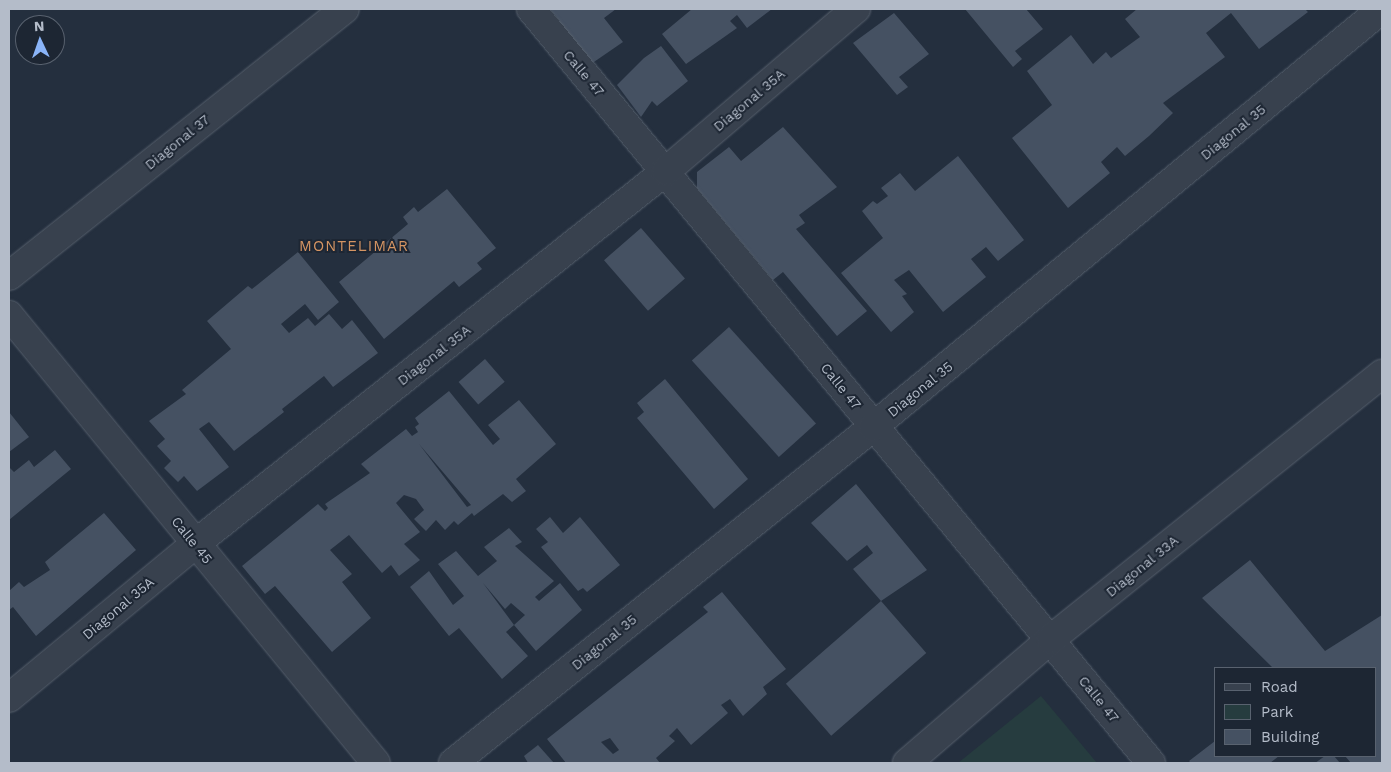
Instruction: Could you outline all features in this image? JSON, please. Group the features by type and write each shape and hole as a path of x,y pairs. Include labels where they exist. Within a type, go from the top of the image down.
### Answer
{"street":[{"name":"Diagonal 37","path":"9,276 344,9"},
{"name":"Calle 47","path":"531,9 666,171 874,427 1051,639 1151,763"},
{"name":"Diagonal 35A","path":"9,698 195,544 666,171 856,9"},
{"name":"Diagonal 35","path":"453,763 874,427 1382,9"},
{"name":"Calle 45","path":"9,315 376,763"},
{"name":"Diagonal 33A","path":"907,763 1051,639 1382,374"}],"green space":[{"path":"1041,696 1097,763 958,763"}],"building":[{"path":"550,9 616,9 604,18 623,42 591,64 554,26 560,21"},
{"path":"692,9 772,9 747,28 737,15 730,21 737,28 686,64 662,34"},
{"path":"965,9 1026,9 1043,29 1015,51 1022,59 1013,67"},
{"path":"1137,9 1305,9 1308,12 1259,49 1231,13 1206,33 1225,57 1163,103 1173,113 1149,136 1125,156 1117,147 1101,162 1110,173 1068,208 1012,138 1052,105 1027,71 1071,35 1093,64 1106,52 1111,58 1140,37 1125,19"},
{"path":"894,13 929,54 899,77 908,87 897,95 853,43"},
{"path":"661,46 688,81 657,106 652,101 641,117 617,85 644,58"},
{"path":"783,127 837,187 799,215 805,223 796,229 867,311 837,336 783,272 773,280 697,188 697,172 729,147 741,161"},
{"path":"958,156 1024,240 998,261 986,247 971,259 986,277 943,312 909,270 894,280 907,294 902,296 914,312 891,332 841,273 883,238 862,211 873,201 877,204 888,196 881,188 900,173 915,191"},
{"path":"447,189 496,248 477,263 482,269 459,287 454,281 384,339 339,282 408,224 403,217 414,207 418,212"},
{"path":"641,228 685,279 648,311 604,260"},
{"path":"298,252 339,302 318,320 305,304 281,324 289,333 308,318 315,326 329,314 342,329 352,320 378,353 333,387 324,376 282,409 284,412 234,451 209,422 199,429 229,467 197,491 184,476 178,482 164,468 171,461 157,446 165,439 149,421 186,394 182,390 231,349 207,321 248,286 252,289"},
{"path":"729,327 816,424 779,457 692,360"},
{"path":"485,359 505,382 478,405 459,382"},
{"path":"665,379 748,479 714,509 637,418 644,412 637,403"},
{"path":"449,391 493,445 500,439 488,425 519,400 556,444 516,479 526,491 512,502 503,494 474,516 472,513 458,525 454,521 445,530 436,520 426,531 414,519 424,510 416,499 404,495 396,503 420,532 404,544 420,560 399,576 391,565 382,573 349,535 330,550 352,574 342,582 371,618 332,652 275,586 265,594 242,566 318,504 325,511 328,508 325,504 370,473 361,464 406,429 412,436 418,432 415,427 419,424 415,418","holes":["419,444 471,505 467,507"]},
{"path":"9,412 29,437 9,452"},
{"path":"55,450 71,469 9,520 9,467 14,472 29,460 34,467"},
{"path":"856,484 927,570 881,601 853,569 873,553 867,545 847,561 811,523"},
{"path":"104,513 136,550 36,636 13,607 9,610 9,591 19,582 24,587 50,570 45,562"},
{"path":"550,517 563,533 580,517 620,565 587,592 583,588 578,591 541,547 548,542 536,529"},
{"path":"509,528 522,542 515,546 554,581 535,597 539,601 560,583 582,610 536,651 514,625 506,632 528,656 502,679 459,628 449,636 410,587 429,571 453,605 464,596 438,564 456,551 478,576 497,561 484,547","holes":["483,583 505,609 511,603 525,615 514,625"]},
{"path":"1250,560 1325,651 1382,615 1382,763 1351,763 1346,757 1376,757 1376,667 1272,667 1202,598"},
{"path":"722,592 786,669 763,687 767,694 743,716 730,699 721,705 728,713 691,745 677,728 669,736 675,741 656,758 660,763 566,763 547,739 708,612 703,607","holes":["610,738 619,750 613,754 601,742"]},
{"path":"881,601 926,653 831,736 786,684"},
{"path":"1214,742 1214,757 1278,757 1270,763 1191,763 1189,761"},
{"path":"538,745 554,763 528,763 524,756"},
{"path":"1324,757 1335,757 1340,763 1315,763"}],"district":[{"name":"MONTELIMAR","path":"354,247"}]}
